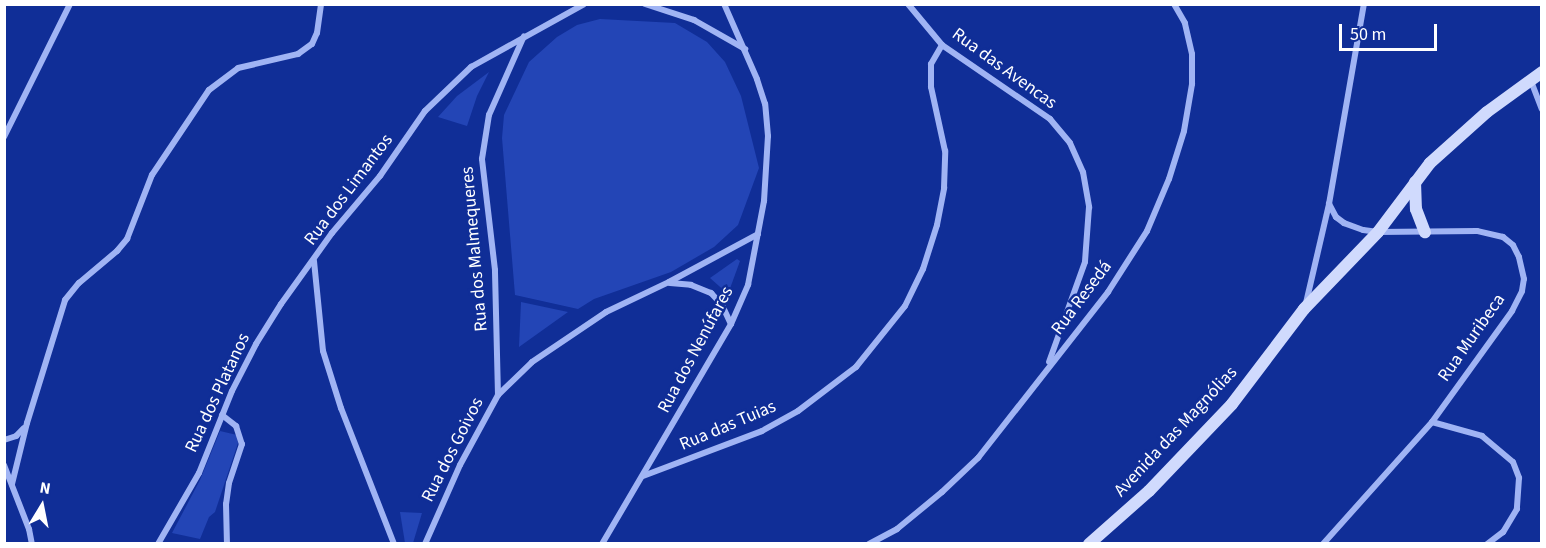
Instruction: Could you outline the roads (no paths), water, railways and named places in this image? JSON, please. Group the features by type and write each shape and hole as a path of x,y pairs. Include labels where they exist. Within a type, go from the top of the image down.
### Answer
{"main road":[{"name":"Avenida das Magnólias","path":"1089,543 1149,491 1232,404 1304,309 1378,232 1415,182 1456,137 1542,72"},
{"path":"1415,182 1416,209 1425,232"}],"street":[{"path":"4,137 70,4"},
{"path":"12,484 27,423 65,300 127,239 152,175 172,141 209,90 223,77 238,68 298,54 312,44 321,19 321,4"},
{"name":"Rua dos Limantos","path":"394,543 341,408 326,362 319,328 314,261 332,233 380,176 426,111 444,90 471,67 584,4"},
{"path":"645,4 694,20 746,49"},
{"name":"Rua dos Nenúfares","path":"602,543 731,324 748,285 764,201 768,136 765,104 746,49 724,4"},
{"name":"Rua das Avencas","path":"908,4 942,45 1050,119 1070,143 1083,172 1089,207 1085,262 1047,367"},
{"name":"Rua Resedá","path":"869,543 897,529 942,492 978,458 1108,292 1147,231 1169,179 1184,131 1192,84 1192,54 1188,33 1174,4"},
{"name":"Avenida das Magnólias","path":"1304,309 1329,204 1364,4"},
{"name":"Rua dos Malmequeres","path":"498,395 496,280 482,159 489,115 524,36"},
{"name":"Rua das Tuias","path":"643,476 762,431 798,411 856,367 904,306 923,269 937,225 944,188 945,150 931,87 931,64 942,45"},
{"path":"1531,81 1542,110"},
{"path":"1329,204 1336,217 1344,223 1378,232"},
{"name":"Rua Muribeca","path":"1323,543 1432,422 1512,311 1522,291 1524,279 1519,257 1513,245 1503,237 1477,231 1378,232"},
{"name":"Rua dos Goivos","path":"425,543 460,465 498,395 532,362 606,312 669,282 758,234"},
{"name":"Rua dos Platanos","path":"158,543 199,472 222,414 256,344 296,281 314,261"},
{"path":"669,282 691,285 711,293 722,305 731,324"},
{"path":"222,414 236,426 242,444 229,483 226,504 227,543"},
{"path":"1432,422 1482,436 1513,462 1519,478 1517,509 1503,532 1487,543"},
{"path":"4,440 16,436 27,423"},
{"path":"4,465 32,543"}]}
